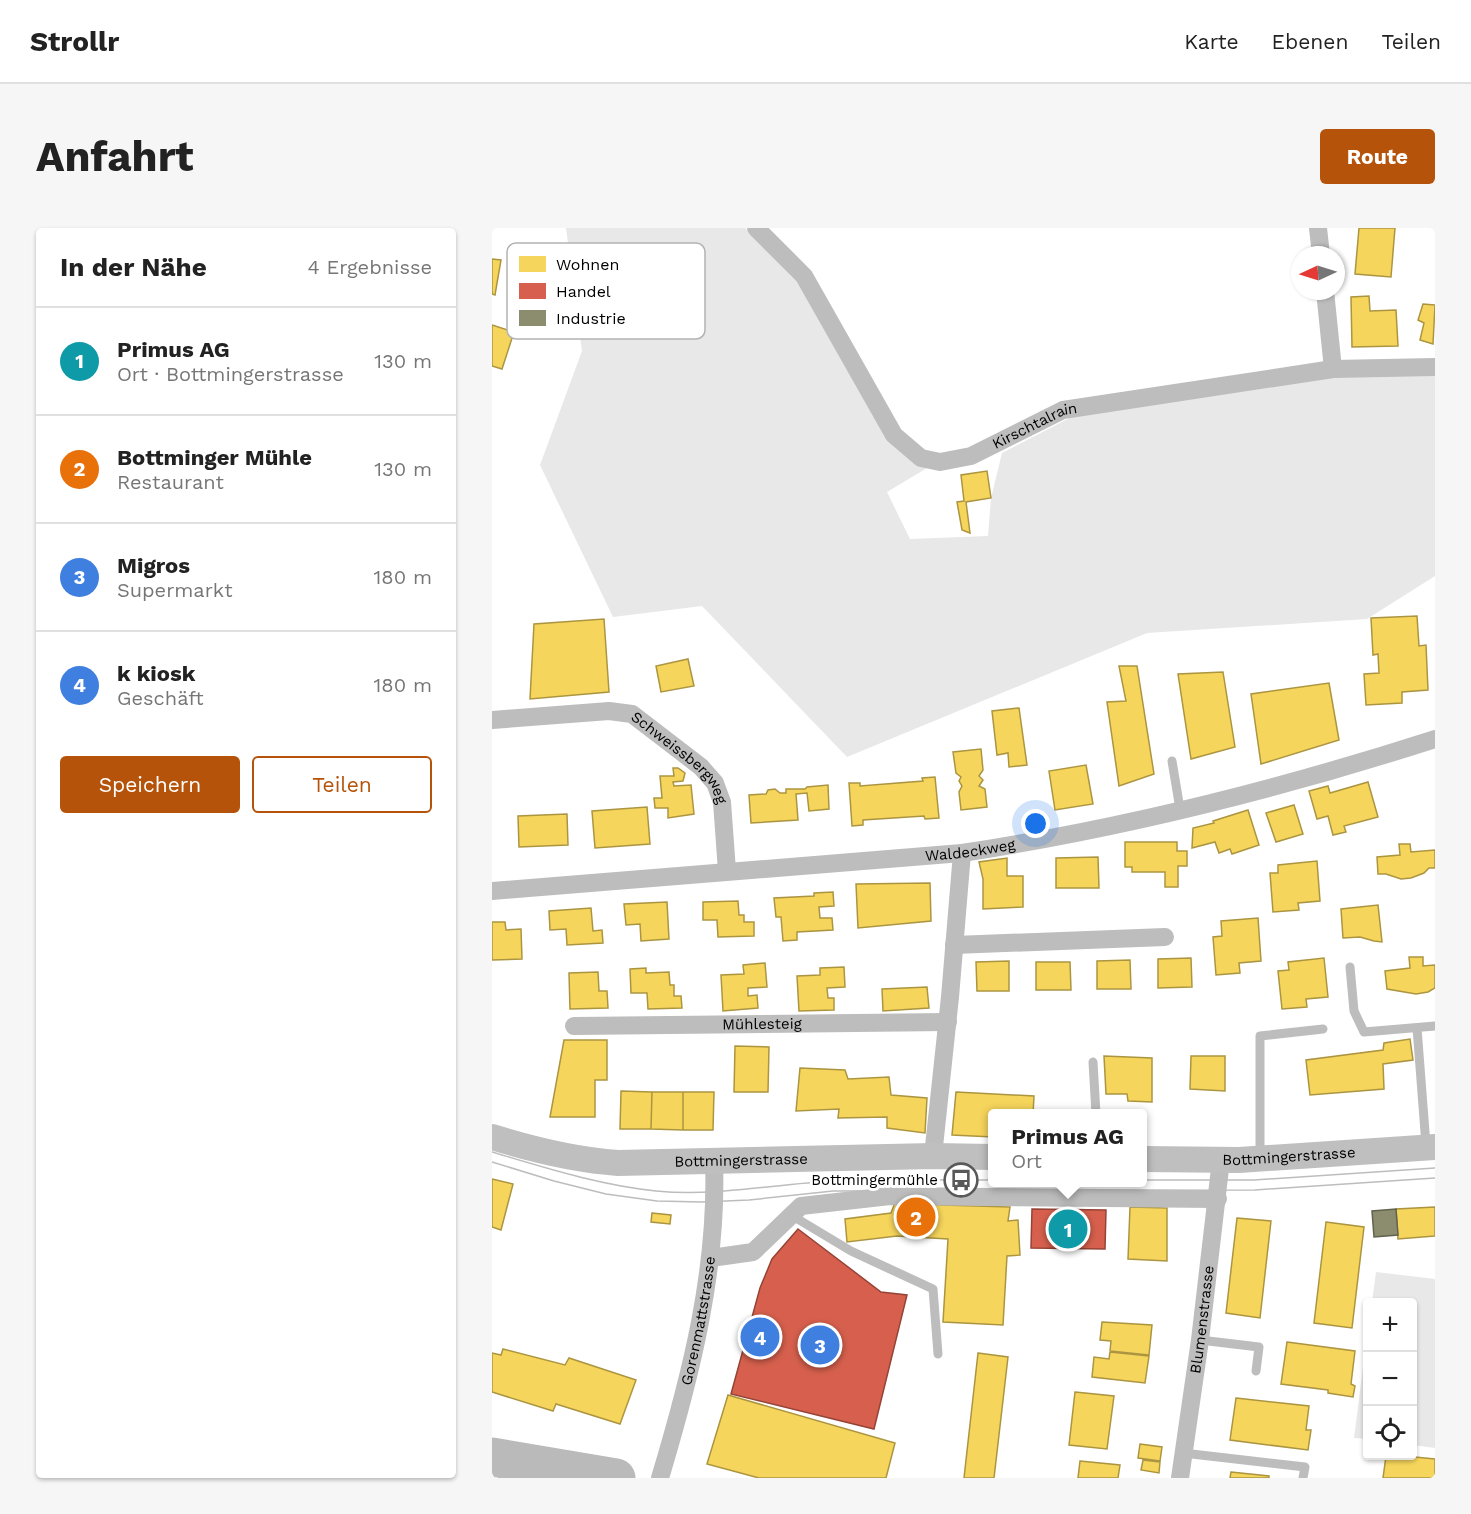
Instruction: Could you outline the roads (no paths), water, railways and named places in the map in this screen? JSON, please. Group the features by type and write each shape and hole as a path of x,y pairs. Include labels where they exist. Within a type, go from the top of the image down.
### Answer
{"main road":[{"name":"Bottmingerstrasse","path":"492,1137 550,1154 589,1161 618,1163 933,1156 988,1157"},
{"name":"Bottmingerstrasse","path":"1147,1159 1260,1159 1430,1147"}],"street":[{"name":"Kirschtalrain","path":"756,228 804,276 894,435 921,458 940,462 971,456 1064,411 1333,369 1435,367"},
{"path":"1318,228 1320,246"},
{"path":"1326,300 1333,369"},
{"name":"Schweissbergweg","path":"492,720 609,711 632,714 701,767 715,783 722,802 727,872"},
{"name":"Waldeckweg","path":"492,891 962,853 1033,842 1180,809 1345,768 1435,739"},
{"path":"933,1156 948,1022 962,853"},
{"path":"954,945 1165,937"},
{"name":"Mühlesteig","path":"574,1026 948,1022"},
{"name":"Blumenstrasse","path":"1179,1478 1200,1341 1221,1160"},
{"name":"Gorenmattstrasse","path":"660,1478 700,1327 711,1258 715,1202 714,1161"},
{"path":"711,1258 753,1252 801,1206 890,1196 1218,1199"}],"lane":[{"path":"1172,761 1180,809"},
{"path":"1350,967 1354,1011 1364,1032 1435,1026"},
{"path":"1417,1028 1430,1147"},
{"path":"1260,1159 1260,1036 1323,1029"},
{"path":"1093,1062 1096,1109"},
{"path":"790,1215 851,1251 933,1289 938,1354"},
{"path":"1200,1341 1258,1347 1256,1371"},
{"path":"1183,1453 1305,1467 1303,1478"}],"waterway":[{"path":"492,1457 616,1478"}],"tram line":[{"path":"492,1152 593,1180 656,1191 723,1191 833,1181 988,1180"},
{"path":"492,1162 606,1194 657,1201 702,1202 749,1200 833,1191 1255,1190 1435,1178"},
{"path":"1147,1180 1254,1180 1435,1168"}],"place":[{"name":"Bottmingermühle","path":"961,1180"},
{"name":"Bottminger Mühle","path":"916,1217"},
{"name":"Primus AG","path":"1068,1229"},
{"name":"k kiosk","path":"760,1337"},
{"name":"Migros","path":"820,1345"}]}
